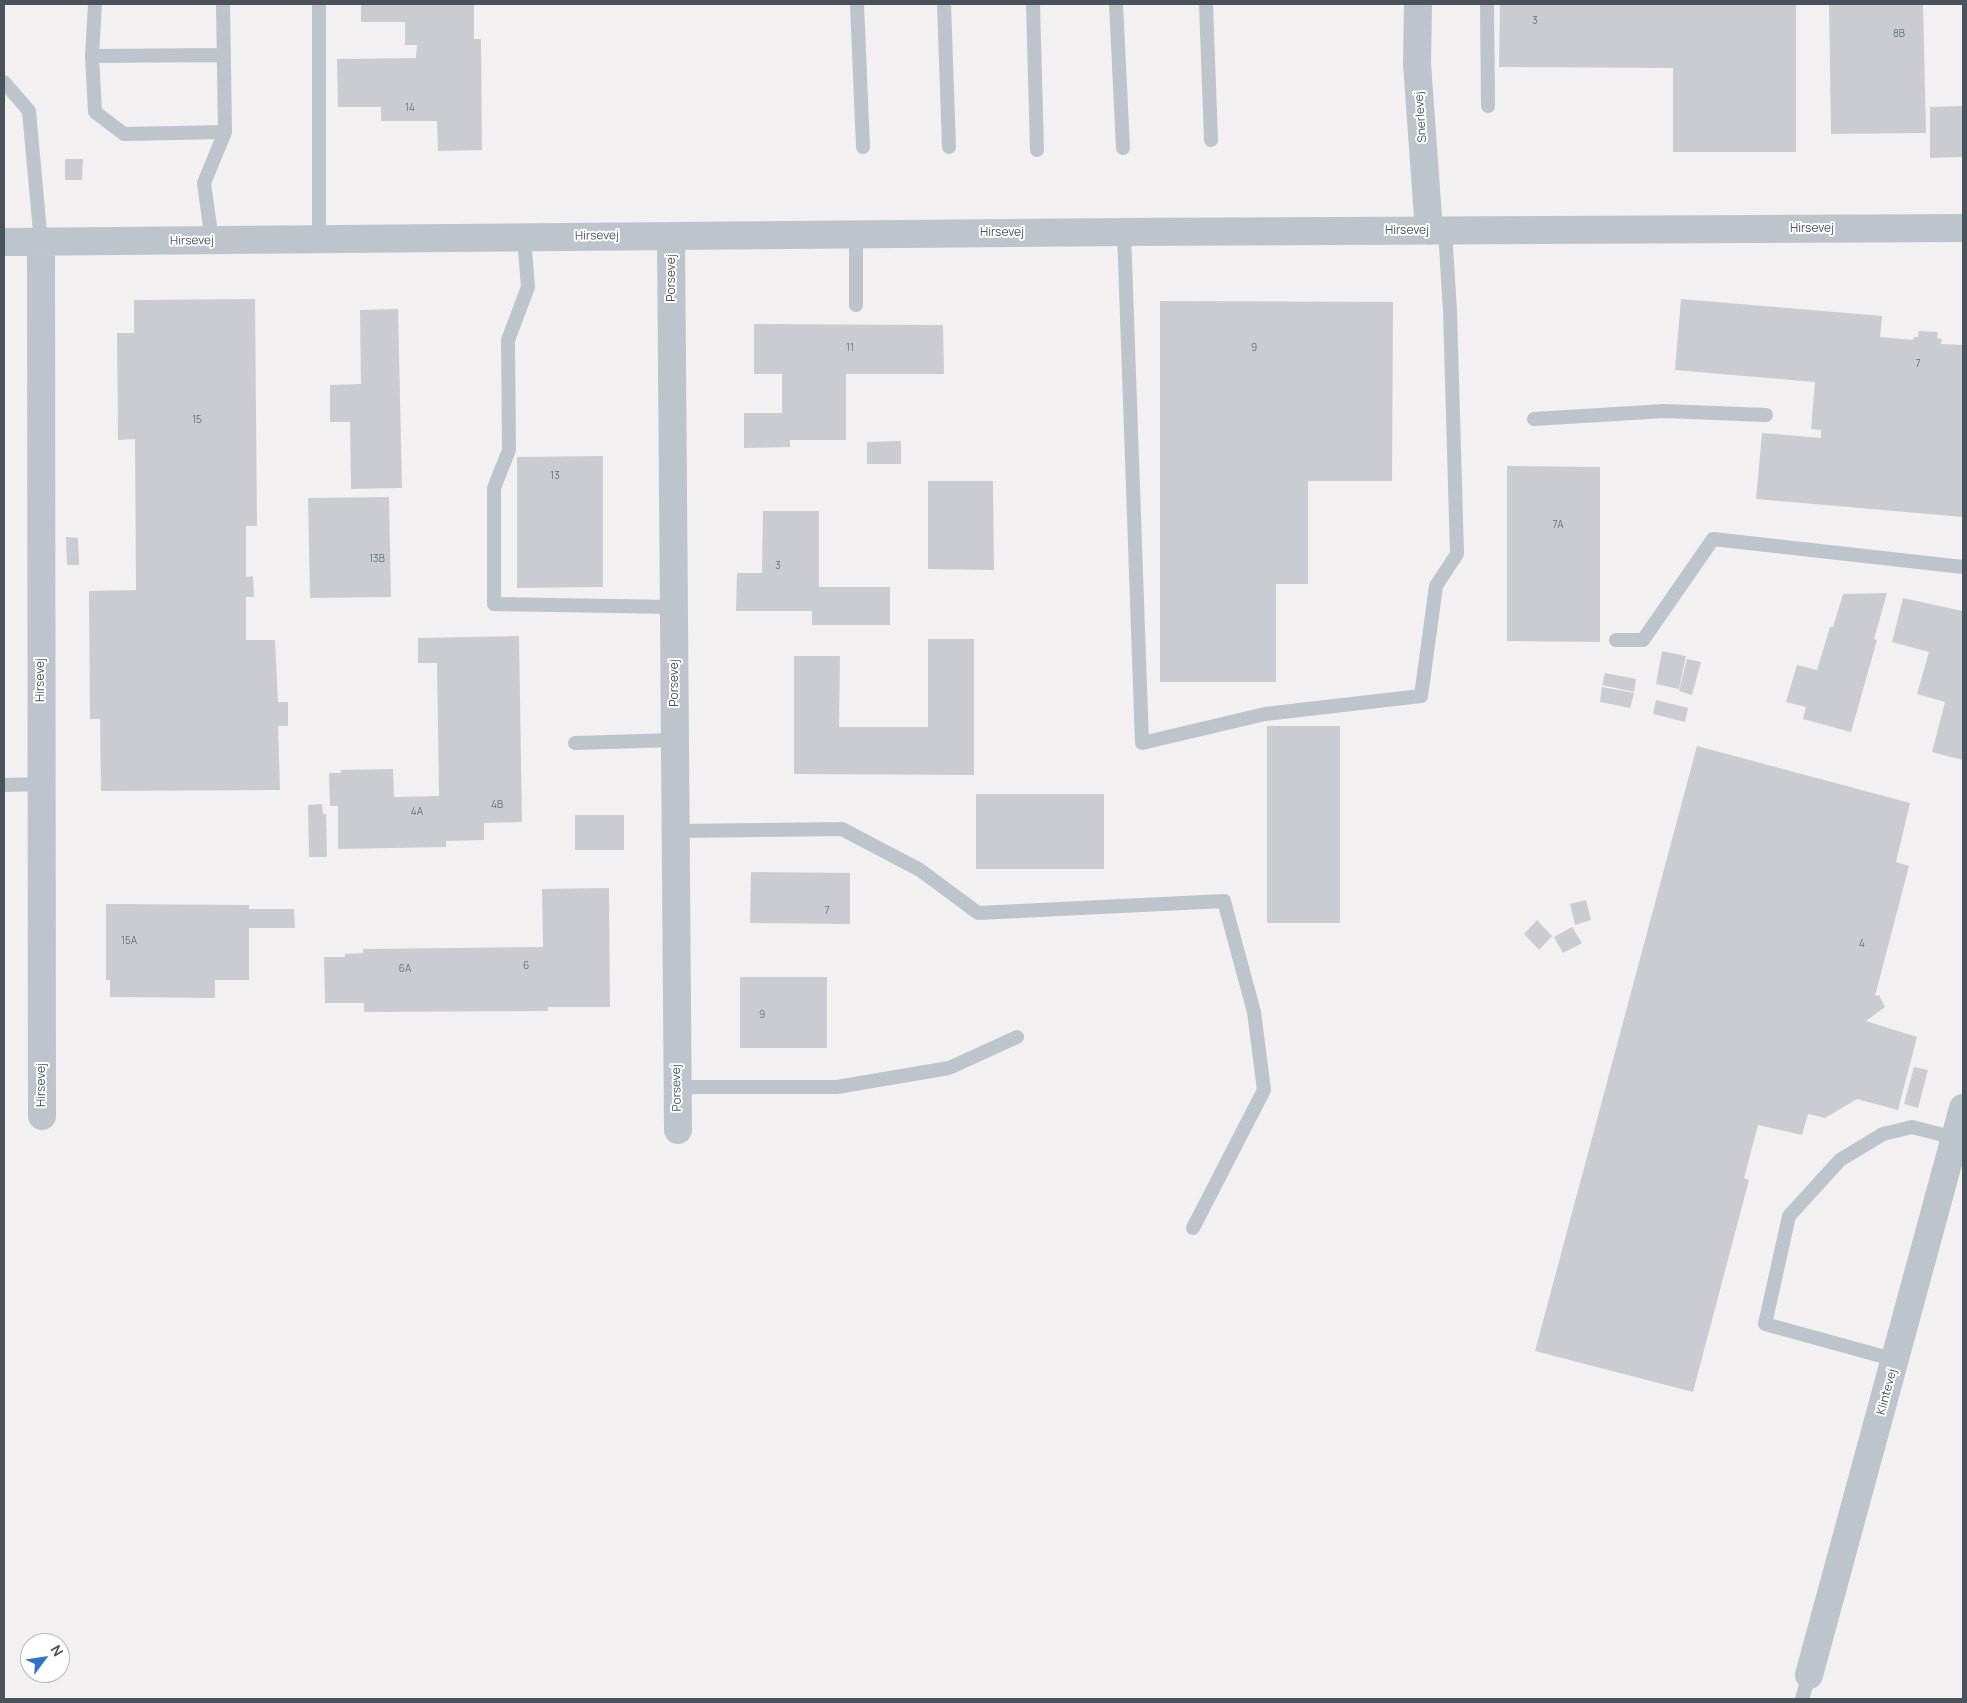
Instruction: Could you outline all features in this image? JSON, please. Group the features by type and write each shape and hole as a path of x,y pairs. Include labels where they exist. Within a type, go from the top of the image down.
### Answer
{"street":[{"name":"Snerlevej","path":"1418,4 1417,64 1437,230"},
{"name":"Hirsevej","path":"4,242 1124,232 1963,228"},
{"name":"Porsevej","path":"671,236 678,1130"},
{"name":"Hirsevej","path":"41,243 42,1116"},
{"name":"Klintevej","path":"1805,1687 1896,1360 1963,1108"}],"lane":[{"path":"95,4 92,56 95,112 124,134 225,132"},
{"path":"212,241 204,183 225,132 223,4"},
{"path":"319,4 320,240"},
{"path":"857,4 863,147"},
{"path":"944,4 949,147"},
{"path":"1033,4 1037,150"},
{"path":"1116,4 1124,148"},
{"path":"1206,4 1211,140"},
{"path":"1487,4 1488,106"},
{"path":"92,56 224,55"},
{"path":"4,82 29,111 41,243"},
{"path":"1124,232 1142,743 1265,714 1421,696 1436,586 1457,554 1450,311 1437,230"},
{"path":"856,234 856,305"},
{"path":"524,237 528,287 508,340 509,450 494,488 494,604 674,606"},
{"path":"1534,419 1664,411 1766,415"},
{"path":"1616,640 1643,640 1713,539 1963,567"},
{"path":"575,743 675,740"},
{"path":"4,785 41,784"},
{"path":"676,831 842,829 920,870 978,913 1224,901 1254,1012 1264,1090 1192,1228"},
{"path":"677,1087 837,1087 949,1068 1017,1037"},
{"path":"1896,1360 1765,1324 1789,1216 1840,1160 1883,1134 1912,1127 1955,1138"}],"building":[{"path":"361,4 474,4 474,39 481,39 482,150 438,151 437,121 381,121 381,107 338,107 337,59 416,58 417,45 405,45 405,22 361,22"},
{"path":"1500,4 1796,4 1796,152 1673,152 1673,68 1499,67"},
{"path":"1829,4 1923,4 1926,133 1831,134"},
{"path":"1963,106 1963,157 1930,158 1930,107"},
{"path":"65,159 83,159 82,180 65,180"},
{"path":"255,299 257,526 246,526 246,577 253,576 254,597 246,597 246,640 275,640 278,702 288,702 288,726 278,726 280,790 101,791 100,719 90,719 89,591 136,590 135,439 118,440 117,333 134,333 134,300"},
{"path":"1681,299 1882,316 1880,337 1913,340 1914,337 1918,337 1919,331 1938,332 1937,338 1942,339 1941,344 1963,345 1963,517 1756,499 1762,433 1821,438 1821,430 1811,429 1815,382 1675,370"},
{"path":"1160,301 1393,302 1392,481 1308,481 1308,584 1276,584 1276,682 1160,682"},
{"path":"398,309 402,488 351,489 350,422 330,422 330,385 361,384 360,310"},
{"path":"754,324 943,325 944,374 846,374 846,440 790,440 790,447 744,448 744,413 782,413 782,374 754,374"},
{"path":"901,441 901,464 867,464 867,442"},
{"path":"603,456 603,587 517,588 517,457"},
{"path":"1507,466 1600,467 1600,642 1507,641"},
{"path":"928,481 993,481 994,570 928,569"},
{"path":"389,497 391,597 310,598 308,498"},
{"path":"763,511 819,511 819,587 890,587 890,625 812,625 812,611 736,611 737,573 762,573"},
{"path":"66,537 78,538 79,565 67,565"},
{"path":"1887,593 1874,639 1877,640 1851,732 1803,719 1806,707 1786,702 1797,665 1817,670 1830,627 1833,627 1843,594"},
{"path":"1903,598 1963,611 1963,760 1932,752 1945,702 1917,694 1929,652 1892,642"},
{"path":"519,636 522,822 484,823 484,840 446,841 446,847 338,849 338,806 330,806 329,773 341,773 341,770 393,769 394,797 439,796 437,663 418,663 418,638"},
{"path":"928,639 974,639 974,775 794,774 794,656 840,656 839,727 928,727"},
{"path":"1662,651 1686,656 1679,689 1656,684"},
{"path":"1687,659 1701,662 1692,695 1679,691"},
{"path":"1605,673 1636,679 1634,692 1602,685"},
{"path":"1602,687 1634,693 1630,708 1600,702"},
{"path":"1656,700 1688,708 1685,722 1653,714"},
{"path":"1267,726 1340,726 1340,923 1267,923"},
{"path":"1697,746 1910,803 1896,862 1909,866 1875,996 1879,995 1885,1007 1866,1021 1917,1037 1898,1110 1857,1099 1825,1118 1808,1114 1802,1135 1758,1125 1744,1178 1749,1180 1693,1392 1535,1351"},
{"path":"976,794 1104,794 1104,869 976,869"},
{"path":"322,804 323,814 326,814 327,857 309,857 308,805"},
{"path":"575,815 624,815 624,850 575,850"},
{"path":"751,872 850,873 850,924 750,923"},
{"path":"609,888 610,1007 548,1007 548,1011 364,1012 364,1003 325,1003 324,957 345,957 345,954 363,953 363,949 543,947 542,889"},
{"path":"1586,900 1591,920 1575,925 1570,904"},
{"path":"106,904 249,905 249,909 294,909 295,928 249,928 249,980 215,980 215,998 110,997 110,980 106,980"},
{"path":"1537,920 1552,936 1539,950 1524,934"},
{"path":"1572,927 1582,943 1563,953 1554,937"},
{"path":"740,977 827,977 827,1048 740,1048"},
{"path":"1914,1067 1928,1070 1918,1108 1904,1104"}]}
